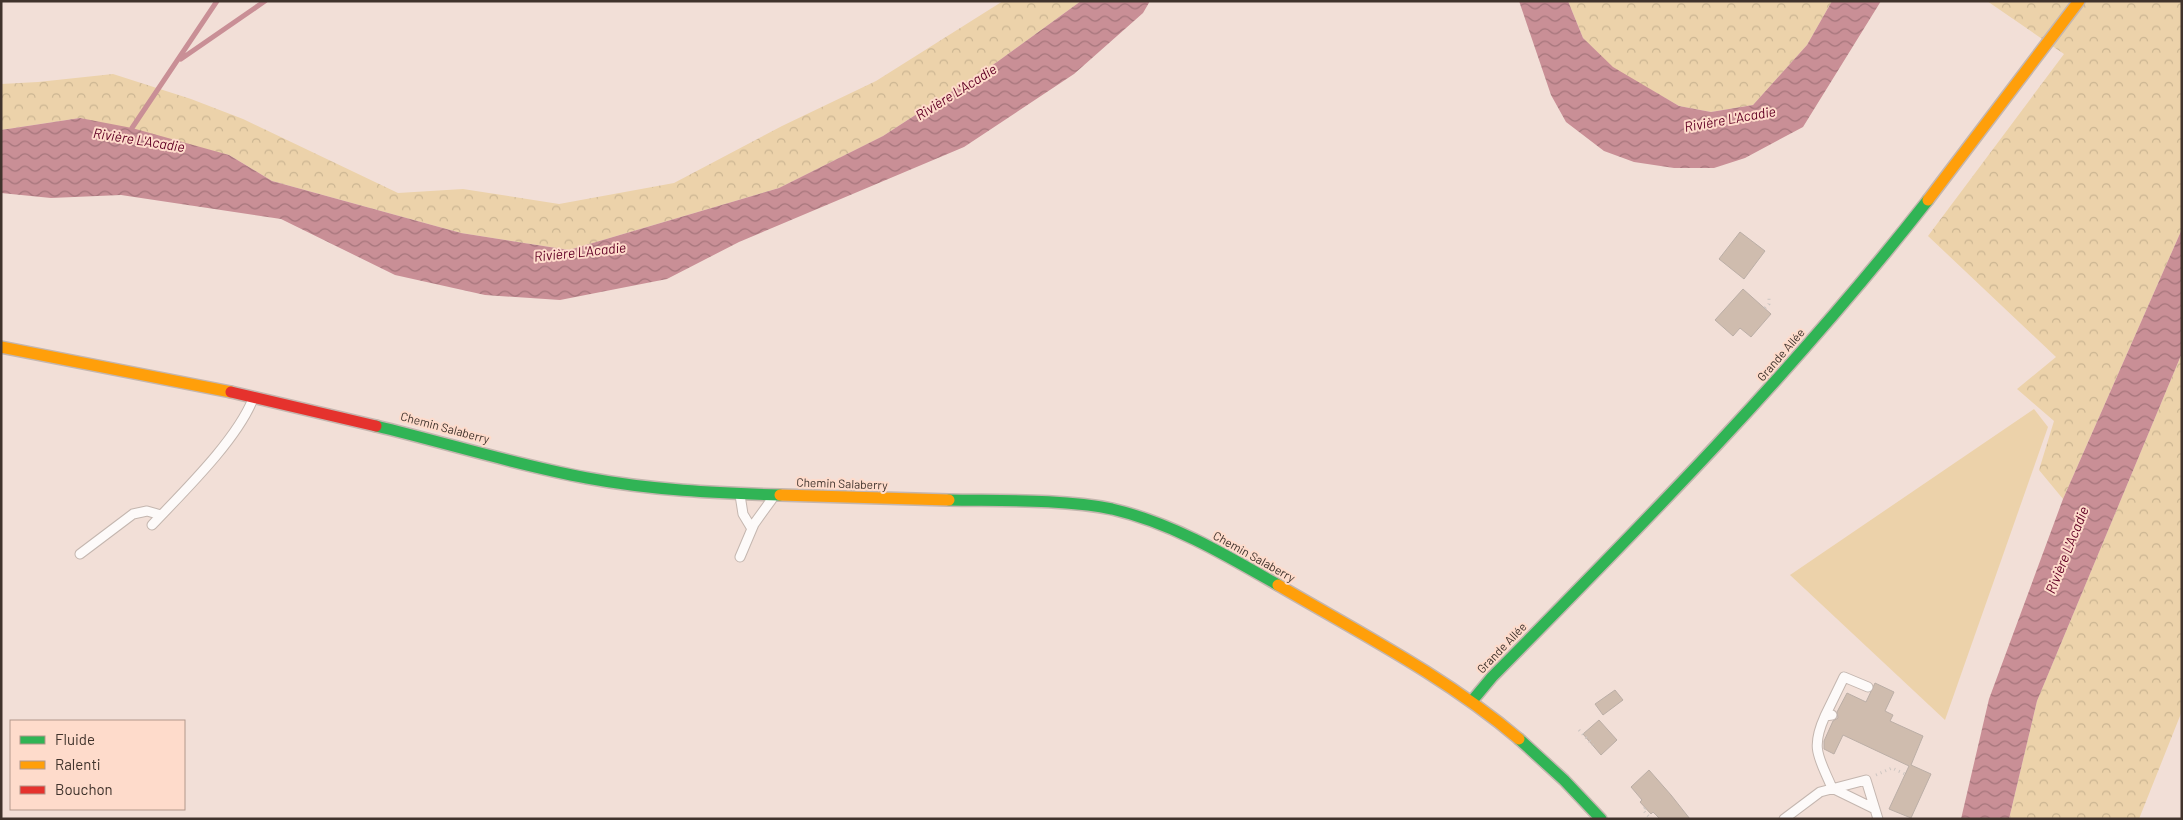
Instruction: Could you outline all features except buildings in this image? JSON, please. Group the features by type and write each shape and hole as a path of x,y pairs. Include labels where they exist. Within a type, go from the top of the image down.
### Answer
{"street":[{"name":"Grande Allée","path":"1472,701 1492,677 1680,487 1813,339 1930,199 2079,1"},
{"name":"Chemin Salaberry","path":"1,347 254,397 404,431 570,475 650,488 776,495 1085,505 1125,512 1182,534 1251,570 1391,650 1472,701 1539,755 1601,819"}],"lane":[{"path":"152,525 237,428 254,397"},
{"path":"740,493 742,514 752,529"},
{"path":"740,557 752,529 776,495"},
{"path":"80,554 133,514 147,511 161,515"},
{"path":"1868,687 1844,677 1829,716 1819,729 1816,746 1832,788 1875,809"},
{"path":"1784,819 1820,792 1866,780 1878,819"}],"path":[{"path":"1765,308 1769,304 1769,298"},
{"path":"1578,730 1593,745"},
{"path":"1866,780 1892,768 1905,774"},
{"path":"1645,808 1643,810 1651,819"}],"green space":[{"path":"1003,1 1081,1 997,62 883,136 779,188 569,250 461,233 272,181 229,155 80,118 1,130 1,84 113,74 191,99 243,119 398,193 463,189 559,204 674,183 782,126 876,81"},
{"path":"1568,1 1832,1 1807,45 1753,105 1711,112 1679,106 1613,68 1583,38"},
{"path":"1987,1 2182,1 2182,229 2063,499 2039,470 2054,421 2017,389 2056,357 1928,236 2064,54"},
{"path":"2182,353 2182,711 2139,819 2009,819 2037,701"},
{"path":"2034,409 2048,427 1945,720 1790,575"}],"water":[{"name":"Rivière L'Acadie","path":"1081,1 1150,1 1143,13 1074,74 964,147 739,242 667,279 560,300 485,295 395,275 281,219 121,195 51,198 1,193 1,130 80,118 132,128 229,155 272,181 461,233 569,250 779,188 883,136 997,62"},
{"name":"Rivière L'Acadie","path":"1519,1 1568,1 1583,38 1613,67 1679,106 1711,112 1753,105 1807,45 1832,1 1881,1 1803,127 1745,158 1714,168 1674,168 1634,162 1604,151 1566,122 1551,95"},
{"name":"Rivière L'Acadie","path":"2182,229 2182,353 2037,701 2009,819 1961,819 1989,699 2063,499"}],"waterway":[{"name":"Rivière L'Acadie","path":"132,128 217,1"},
{"path":"181,59 265,1"}],"traffic: fast":[{"path":"1472,701 1492,677 1717,445 1825,325 1928,200"},
{"path":"376,426 560,473 587,478 683,490 780,495"},
{"path":"949,500 1052,502 1112,509 1177,531 1218,551 1278,585"},
{"path":"1519,739 1564,780 1601,819"}],"traffic: slow":[{"path":"1928,200 2079,1"},
{"path":"1,347 231,392"},
{"path":"780,495 949,500"},
{"path":"1278,585 1371,638 1432,676 1519,739"}],"traffic: jam":[{"path":"231,392 376,426"}]}
